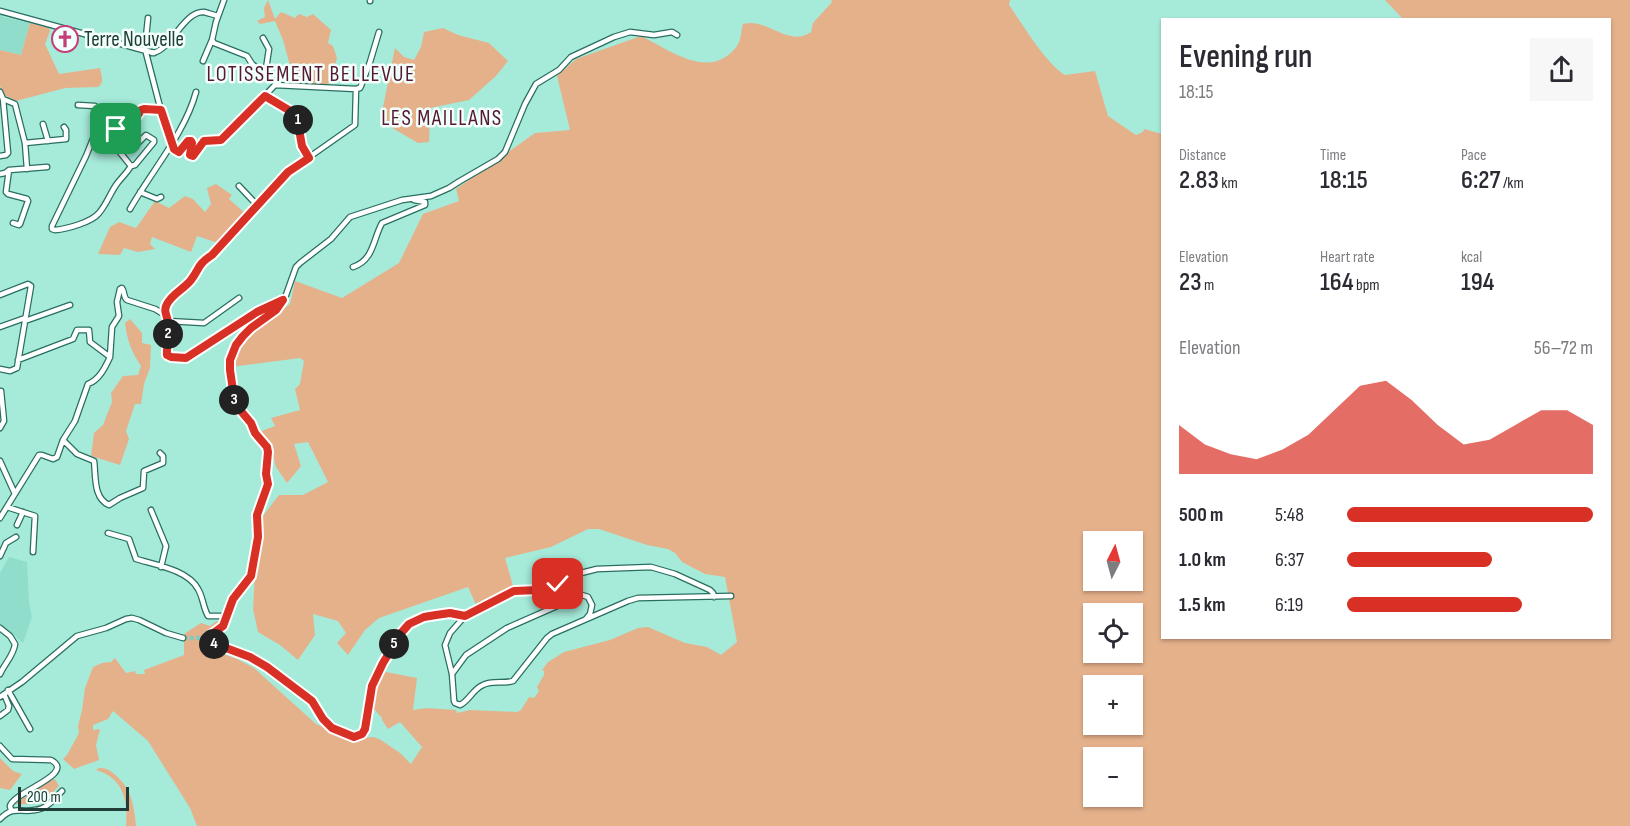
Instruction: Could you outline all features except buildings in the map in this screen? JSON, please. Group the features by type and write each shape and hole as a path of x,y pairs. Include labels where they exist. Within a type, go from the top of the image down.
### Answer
{"street":[{"path":"203,61 224,0"},
{"path":"0,11 154,53 165,47 180,26 195,15 201,12 218,16"},
{"path":"148,18 146,52 161,110 176,151 179,152 188,141 192,142 189,153 193,156 204,141 221,140 229,133 275,85 278,79 277,75 265,75 252,64 247,56 214,43 212,40"},
{"path":"275,85 360,88 379,32"},
{"path":"465,616 450,613 424,617 405,628 383,663 372,686 364,731 357,737 332,728 323,719 312,701 267,667 250,657 212,643 206,638 223,626 233,599 251,576 258,537 257,515 268,484 267,447 235,404 230,360 236,345 243,336 276,310 300,262 332,239 350,217 397,202 431,196 498,159 505,152 536,84 559,70 571,57 630,32 654,35 672,32 677,35"},
{"path":"263,38 269,49 265,75"},
{"path":"165,315 167,304 185,288 203,261 212,255 288,172 355,125 356,89"},
{"path":"130,209 190,111 196,92"},
{"path":"0,93 3,99 3,129 8,153 0,156"},
{"path":"265,96 292,112 297,118 302,146 309,158"},
{"path":"3,99 15,104 25,143 27,169"},
{"path":"153,110 159,103"},
{"path":"78,105 95,106 99,124 52,229 67,228 94,218 104,207 118,182 154,142 146,135 137,144"},
{"path":"131,166 114,145 114,137 119,130 132,124 141,110 161,110"},
{"path":"44,124 48,141"},
{"path":"99,124 119,130"},
{"path":"25,143 66,139 64,127"},
{"path":"0,174 9,170 47,167"},
{"path":"9,170 6,192 28,201 20,224 13,223"},
{"path":"239,186 257,205"},
{"path":"140,192 157,199 161,196"},
{"path":"353,267 369,256 382,223 425,206 425,202 414,200 397,202"},
{"path":"0,295 28,284 31,286 15,370 0,369"},
{"path":"0,518 39,455 56,459 63,440 75,421 88,384 96,381 110,357 112,327 119,316 117,302 121,288 127,300 155,309 165,315 168,321 167,355 171,357 186,358 257,312 283,300"},
{"path":"168,321 204,323 239,298"},
{"path":"0,327 70,305"},
{"path":"18,360 74,339 77,330 89,330 90,342 110,357"},
{"path":"0,428 4,421 1,391"},
{"path":"63,440 77,454 94,461 97,493 104,503 109,505 142,488 144,471 163,463 163,456 160,453"},
{"path":"0,461 15,494"},
{"path":"7,507 34,516 33,552"},
{"path":"151,510 166,546 161,567"},
{"path":"16,525 23,512"},
{"path":"108,533 129,539 136,559 183,574 191,579 202,596 208,616 225,616"},
{"path":"0,556 6,543 16,537"},
{"path":"714,597 710,590 675,574 651,567 605,568 581,573 538,590 514,591 465,616 446,641 454,700 457,704 462,705 481,685 490,682 513,681 547,638 628,601 638,598 714,597 731,596"},
{"path":"452,675 466,655 507,628 582,595 590,600 592,605 590,614 585,620"},
{"path":"4,695 76,636 106,628 126,619 139,620 166,633 183,638"},
{"path":"0,628 10,636 15,644 0,674"},
{"path":"0,716 8,710 9,706 4,695"},
{"path":"4,695 30,729"},
{"path":"0,746 12,759 51,760 57,766 54,776 12,802 11,810"},
{"path":"0,819 11,810 37,810 51,803 62,791"}],"shaded area":[{"path":"268,0 275,19 281,12 295,18 299,14 307,17 313,14 331,30 328,43 333,46 337,58 327,85 295,84 283,40 275,21 260,24 257,21 265,17 264,8"},
{"path":"831,0 1010,0 1009,5 1028,33 1057,69 1065,75 1095,71 1108,116 1136,135 1144,129 1161,134 1161,639 1611,639 1611,18 1402,18 1385,0 1630,0 1630,826 197,826 190,808 148,741 113,711 108,719 93,725 93,730 100,729 96,745 99,760 74,769 63,759 79,733 78,726 85,688 93,667 111,662 115,658 126,673 135,671 136,674 145,674 144,670 184,655 184,634 201,623 210,626 217,621 220,625 204,635 207,648 254,668 316,724 352,739 374,737 400,753 411,764 422,747 400,722 388,729 375,710 369,709 374,687 381,671 417,678 413,710 426,708 456,710 457,713 470,710 517,712 521,710 529,697 534,698 539,691 537,687 544,675 542,670 548,662 564,652 610,640 638,628 648,627 685,643 707,647 721,655 737,642 725,577 705,574 682,562 675,553 668,549 647,545 599,529 588,529 551,547 505,558 514,589 477,607 468,587 379,618 365,630 348,655 337,643 346,633 338,621 313,614 315,635 298,660 280,645 258,632 253,609 262,517 279,495 303,495 328,482 308,442 294,444 301,466 287,483 276,467 270,445 259,432 275,426 271,418 300,410 295,389 300,384 304,361 300,358 230,367 238,348 257,326 290,304 295,281 342,298 399,263 423,214 459,201 456,189 535,133 570,130 557,76 576,59 641,36 690,60 715,62 737,46 743,24 761,25 794,37 811,32 813,23 832,2"},
{"path":"0,15 30,23 21,55 0,50"},
{"path":"30,23 49,28 45,44 59,74 100,68 102,79 100,85 98,87 65,88 16,101 4,95 0,86 0,50 21,55"},
{"path":"443,28 458,35 489,43 508,61 496,76 469,100 430,108 429,142 418,143 382,122 395,48 404,57 414,60 421,47 424,32"},
{"path":"216,184 232,195 229,199 245,213 218,243 197,236 191,252 152,237 150,244 155,249 138,252 124,248 120,255 98,254 110,227 119,222 136,228 155,201 169,208 185,196 193,199 205,212 211,204 207,188"},
{"path":"130,319 142,333 142,343 151,345 150,368 144,384 141,404 135,404 126,431 129,439 120,465 91,456 94,433 103,425 112,402 111,393 123,376 138,375 141,366 127,335 125,323"},
{"path":"9,557 27,562 32,617 23,643 0,623 0,573"},
{"path":"0,758 13,771 22,774 10,790 0,788"},
{"path":"99,768 110,771 128,790 133,803 136,826 126,826 125,799 122,792 113,779 96,770"},
{"path":"55,779 59,786 44,800 30,804 15,804 45,783"}],"tunnel":[{"path":"183,638 204,638"}],"place":[{"name":"Terre Nouvelle","path":"65,39"}],"district":[{"name":"LOTISSEMENT BELLEVUE","path":"311,73"},
{"name":"LES MAILLANS","path":"442,117"}],"route":[{"path":"116,129 119,130 132,124 141,110 161,110 174,149 179,152 188,141 191,141 189,153 193,156 204,141 221,140 265,96 292,112 297,118 302,146 309,158 288,172 212,255 203,261 193,278 174,296 165,309 169,328 167,355 186,358 238,323 283,300 276,310 243,336 233,350 230,360 235,404 267,447 268,484 257,515 258,537 251,576 230,604 223,626 208,637 210,642 250,657 267,667 312,701 323,719 332,728 357,737 365,729 371,689 402,632 409,624 424,617 436,615 450,613 465,616 514,591 538,590 558,584"}]}
